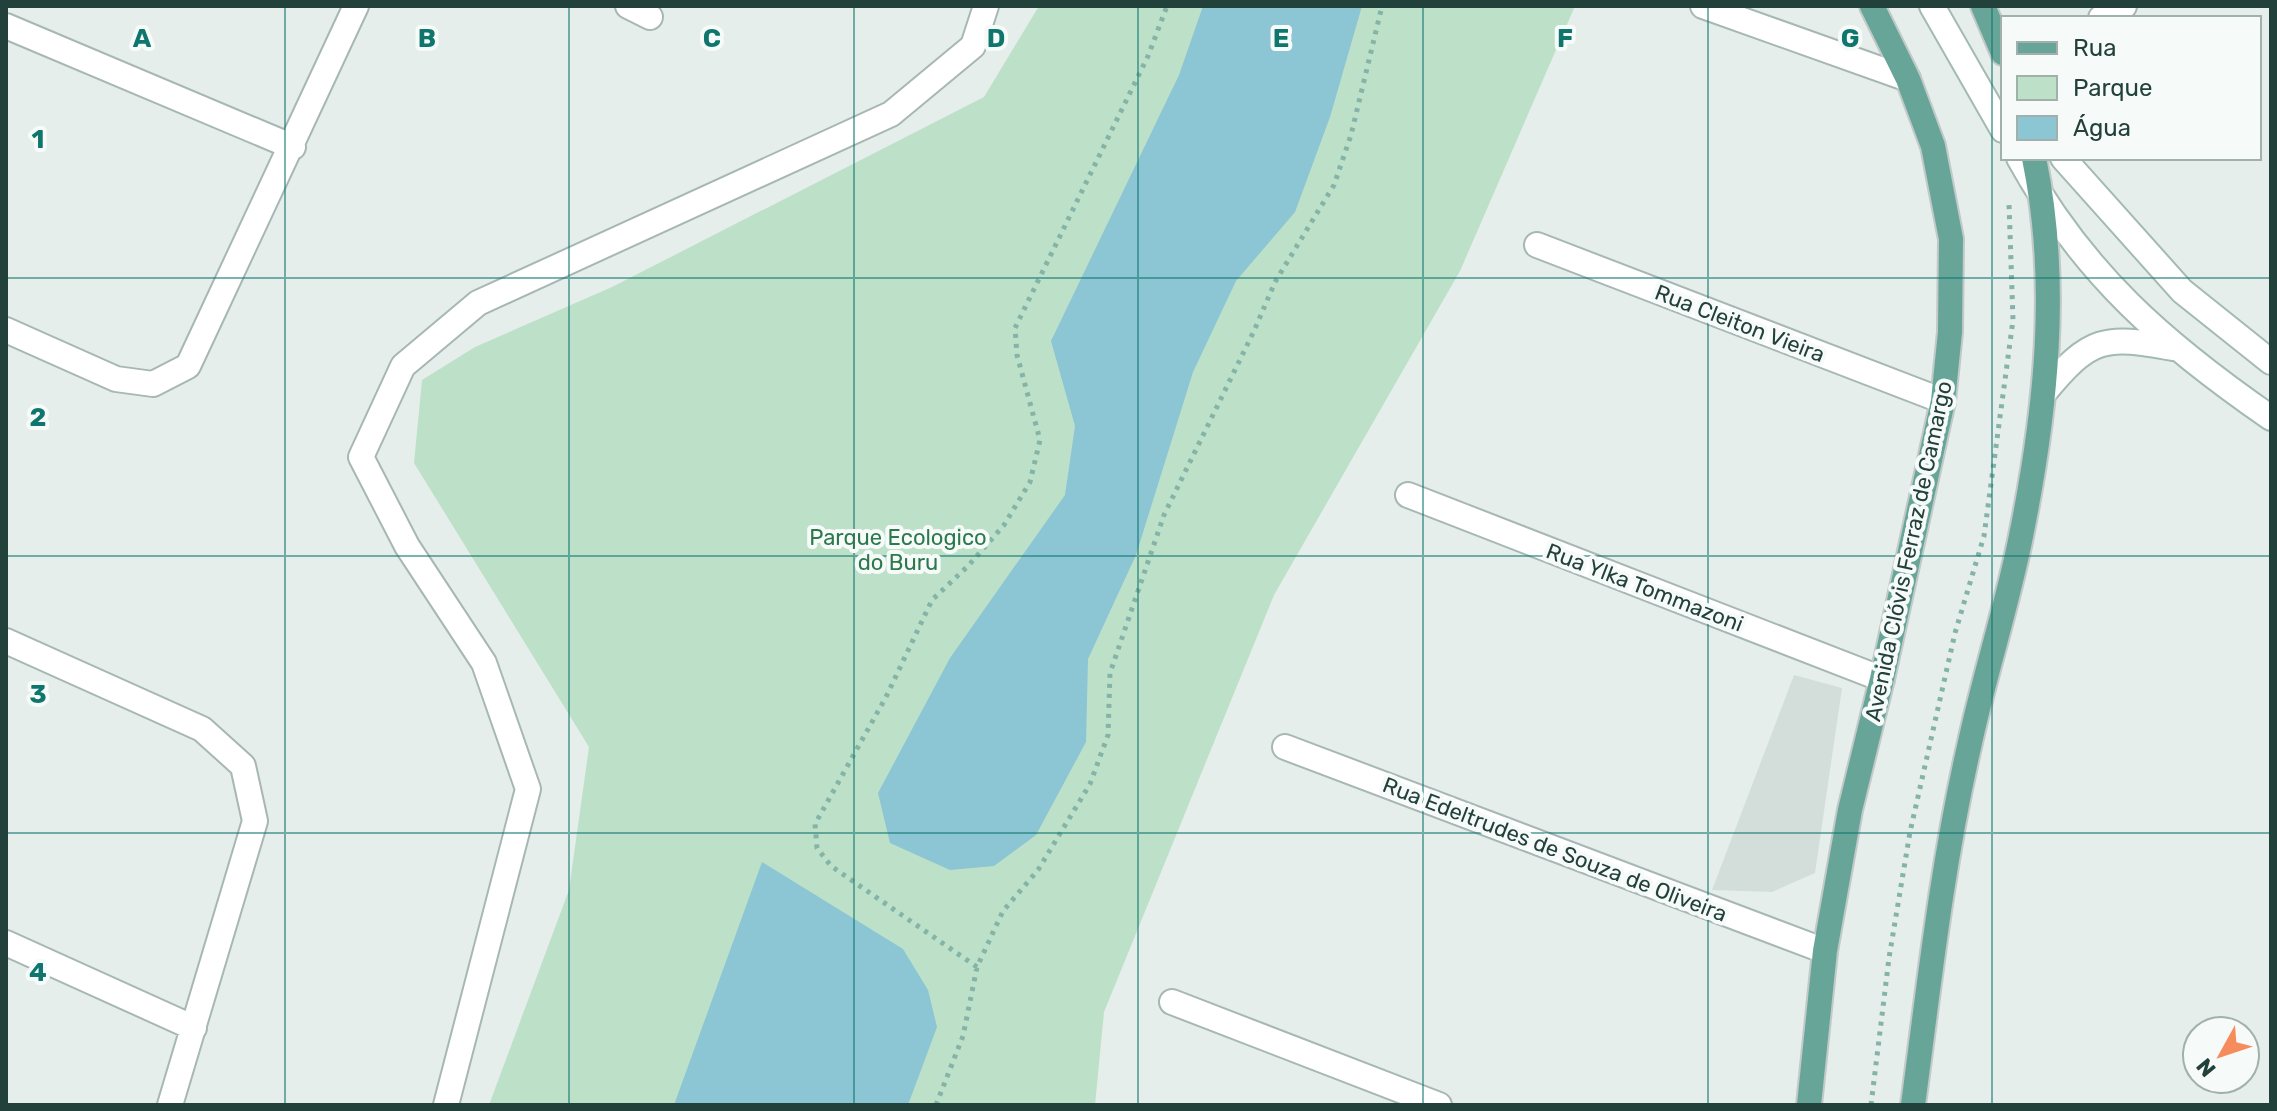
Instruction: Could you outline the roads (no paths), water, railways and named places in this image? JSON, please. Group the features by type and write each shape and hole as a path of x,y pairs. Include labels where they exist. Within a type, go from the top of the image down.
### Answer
{"main road":[{"name":"Avenida Clóvis Ferraz de Camargo","path":"1809,1105 1825,951 1850,810 1943,401 1950,332 1951,239 1933,146 1908,79 1872,6"},
{"path":"1983,6 2001,48"},
{"path":"1913,1105 1939,908 1968,748 2021,536 2044,393 2048,257 2043,201 2034,160"}],"street":[{"path":"6,330 116,379 153,384 188,366 293,147 356,6"},
{"path":"446,1105 528,789 484,663 407,546 361,457 403,366 478,303 891,114 973,46 986,6"},
{"path":"1703,6 1908,79"},
{"path":"1932,6 2001,127"},
{"path":"2105,16 2124,6"},
{"path":"6,26 293,147"},
{"path":"2020,160 2043,201 2090,264 2130,307 2176,349 2271,418"},
{"path":"2065,160 2182,291 2271,362"},
{"name":"Rua Cleiton Vieira","path":"1537,245 1943,401"},
{"path":"2044,393 2069,363 2086,350 2108,342 2128,340 2176,349"},
{"name":"Rua Ylka Tommazoni","path":"1408,495 1882,679"},
{"path":"6,641 202,729 243,766 255,821 170,1105"},
{"name":"Rua Edeltrudes de Souza de Oliveira","path":"1285,747 1825,951"},
{"path":"6,943 194,1028"},
{"path":"1172,1002 1439,1105"}],"water":[{"path":"1203,6 1362,6 1330,117 1295,212 1236,281 1193,372 1136,555 1088,659 1086,742 1036,835 994,866 950,870 890,843 878,793 950,658 1065,495 1075,426 1051,341 1179,75"},
{"path":"762,862 903,949 928,990 937,1027 908,1105 674,1105"}],"park label":[{"name":"Parque Ecologico do Buru","path":"898,550"}]}
